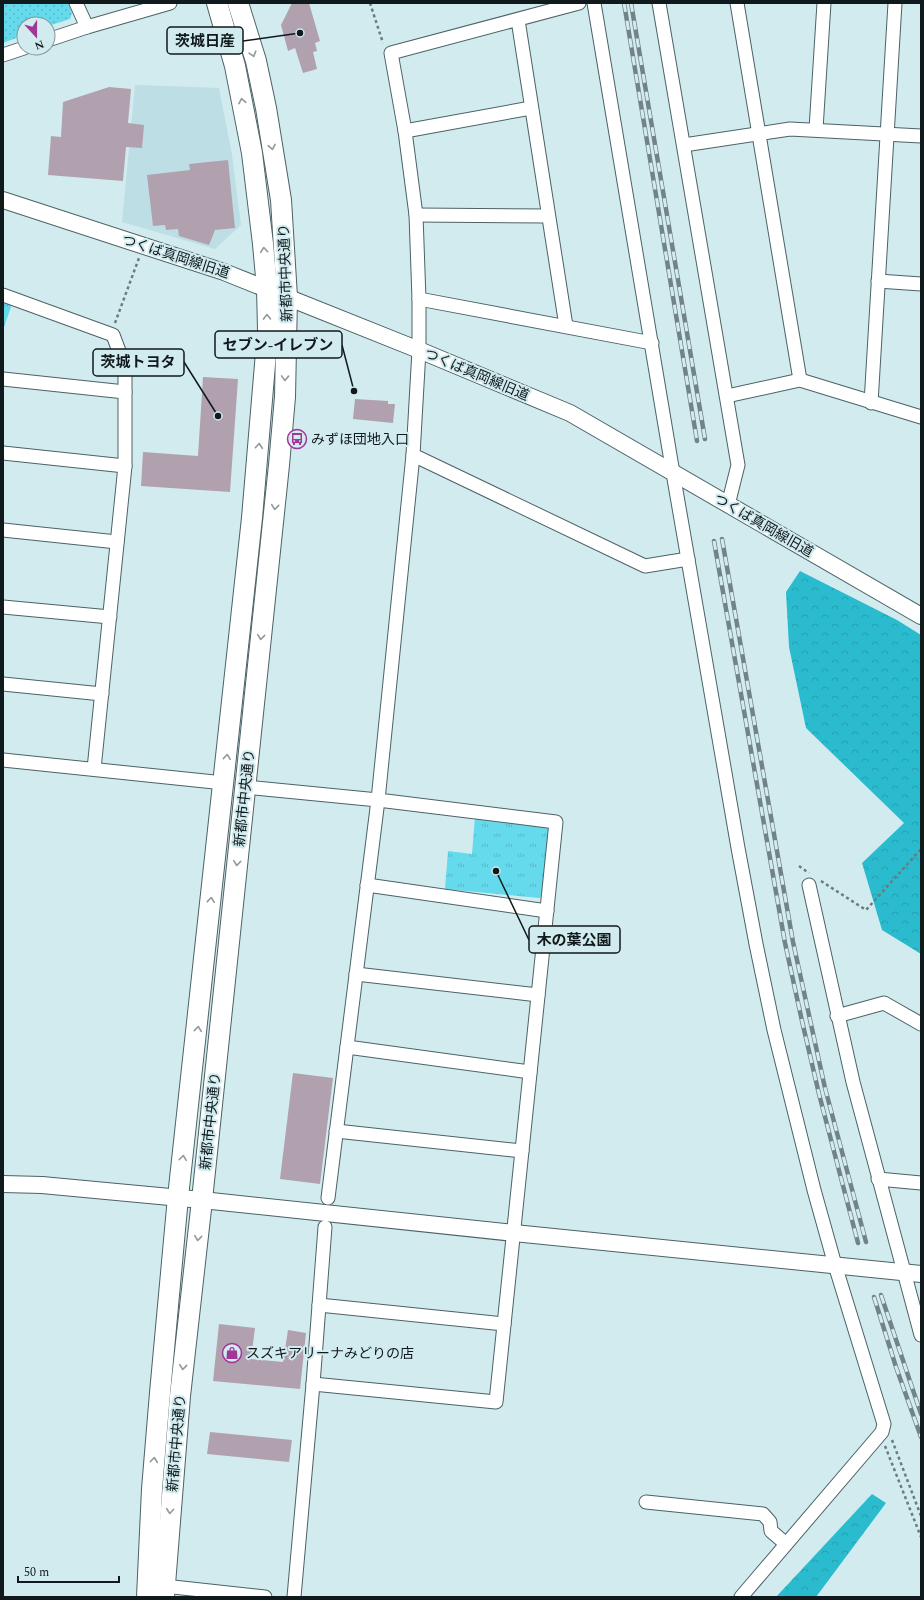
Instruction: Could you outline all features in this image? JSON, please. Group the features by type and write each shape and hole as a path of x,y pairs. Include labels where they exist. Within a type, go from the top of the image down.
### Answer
{"main road":[{"name":"新都市中央通り","path":"147,1597 152,1489 178,1197 252,518 268,329 267,288 252,153 235,66 217,3"},
{"name":"新都市中央通り","path":"164,1591 180,1396 246,787 279,465 284,398 287,297 280,193 266,108 256,61 238,3"}],"street":[{"path":"76,3 87,27"},
{"path":"56,37 170,3"},
{"path":"328,1198 378,800 414,455 419,350 416,215 405,131 391,53 579,3"},
{"path":"594,3 673,473 756,944 774,1030 835,1265 884,1420 882,1432 741,1597"},
{"path":"659,3 738,465 728,505"},
{"path":"737,3 760,133 800,380"},
{"path":"816,129 824,3"},
{"path":"871,403 895,3"},
{"path":"518,20 566,326"},
{"path":"3,55 16,51"},
{"path":"405,131 531,108"},
{"path":"684,145 790,129 816,129 921,136"},
{"name":"つくば真岡線旧道","path":"3,200 224,272 267,288 570,413 921,616"},
{"path":"416,215 548,216"},
{"path":"878,281 921,284"},
{"path":"3,295 113,335 125,367 125,466 94,769"},
{"path":"419,299 652,343"},
{"path":"3,379 125,392"},
{"path":"727,396 800,380 871,403 921,417"},
{"path":"3,453 125,466"},
{"path":"414,455 645,566 688,559"},
{"path":"3,530 117,542"},
{"path":"3,607 110,617"},
{"path":"3,684 102,694"},
{"path":"3,760 224,784"},
{"path":"246,787 378,800 556,822 496,1402 313,1384"},
{"path":"812,879 837,1016 878,1179 921,1335"},
{"path":"367,885 547,911"},
{"path":"356,974 538,995"},
{"path":"837,1016 884,1003 921,1024"},
{"path":"346,1047 530,1072"},
{"path":"336,1131 522,1151"},
{"path":"878,1179 921,1183"},
{"path":"3,1184 42,1185 178,1197 921,1274"},
{"path":"294,1597 325,1227"},
{"path":"319,1305 504,1324"},
{"path":"646,1502 763,1514 770,1522 771,1531 786,1544"},
{"path":"164,1591 265,1597"}],"path":[{"path":"370,3 381,41 391,53"},
{"path":"115,324 140,258"},
{"path":"799,866 812,879 866,910 921,849"},
{"path":"884,1420 900,1458 921,1516"},
{"path":"883,1441 921,1537"}],"shaded area":[{"path":"135,85 219,88 232,155 241,225 215,249 122,222"}],"green space":[{"path":"3,3 68,3 72,13 70,19 56,23 56,16 16,16 16,38 3,43"},
{"path":"3,301 12,304 3,330"},
{"path":"800,571 897,620 921,635 921,954 882,930 862,863 904,823 806,728 789,647 786,592"},
{"path":"475,816 547,824 551,830 544,895 539,898 445,889 448,851 472,854"},
{"path":"872,1494 886,1503 816,1597 776,1597"}],"building":[{"path":"292,3 309,3 320,41 315,43 317,51 313,52 317,69 303,73 295,48 288,51 281,25"},
{"path":"109,87 131,89 128,123 144,125 142,148 126,147 123,181 48,175 51,136 61,137 63,102"},
{"path":"228,160 235,228 215,230 209,245 179,236 178,229 166,230 165,225 153,226 147,175 190,170 189,164"},
{"path":"203,377 238,379 230,492 141,486 143,452 198,456"},
{"path":"355,399 388,401 388,404 395,404 393,423 353,419"},
{"path":"293,1073 333,1078 320,1184 280,1179"},
{"path":"219,1324 255,1328 251,1359 283,1362 288,1330 306,1333 300,1389 213,1381"},
{"path":"210,1432 292,1440 289,1462 207,1454"}],"railway":[{"path":"624,3 697,441"},
{"path":"631,3 705,439"},
{"path":"722,539 793,942 825,1088 866,1242"},
{"path":"714,541 785,943 819,1094 858,1243"},
{"path":"881,1295 921,1414"},
{"path":"874,1297 896,1367 921,1437"}],"place":[{"name":"茨城日産","path":"300,33"},
{"name":"セブン-イレブン","path":"354,391"},
{"name":"茨城トヨタ","path":"218,416"},
{"name":"みずほ団地入口","path":"297,439"},
{"name":"木の葉公園","path":"496,871"},
{"name":"スズキアリーナみどりの店","path":"232,1353"}]}
